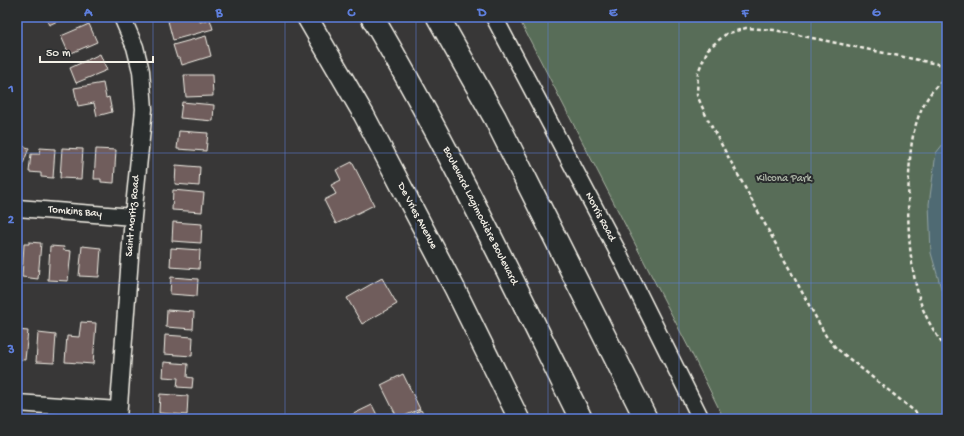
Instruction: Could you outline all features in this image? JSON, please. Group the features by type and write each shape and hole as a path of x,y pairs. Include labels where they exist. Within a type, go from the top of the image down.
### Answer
{"main road":[{"name":"Boulevard Lagimodière Boulevard","path":"372,17 445,149 490,235 580,419"},
{"path":"438,17 495,118 646,419"}],"street":[{"name":"Saint Moritz Road","path":"118,415 133,217 144,109 141,71 135,47 122,17"},
{"name":"De Vries Avenue","path":"306,17 364,115 455,289 519,419"},
{"name":"Norris Road","path":"494,17 618,252 701,419"},
{"name":"Tomkins Bay","path":"17,208 133,217"},
{"path":"17,403 118,415"}],"path":[{"path":"922,419 913,410 836,348 826,336 707,118 697,95 698,72 708,49 726,34 746,28 774,30 947,66"},
{"path":"947,76 938,84 924,102 916,121 911,149 908,197 911,259 919,298 931,327 947,351"}],"green space":[{"name":"Kilcona Park","path":"518,17 947,17 947,419 724,419"}],"water":[{"path":"947,139 947,304 945,302 931,253 929,204 936,153"}],"building":[{"path":"45,17 66,17 49,25"},
{"path":"182,17 198,17 200,22 210,19 213,29 173,40 168,21"},
{"path":"89,24 97,42 69,54 61,36"},
{"path":"206,36 211,56 182,65 180,58 177,58 173,45"},
{"path":"100,54 107,70 76,83 70,68"},
{"path":"184,75 212,75 213,96 186,97"},
{"path":"103,83 106,98 109,97 112,112 97,116 94,103 78,106 74,88"},
{"path":"182,102 214,105 213,121 180,118"},
{"path":"179,131 208,133 206,151 177,149"},
{"path":"17,144 29,148 18,177 17,176"},
{"path":"40,148 55,149 53,178 41,177 41,173 29,172 31,154 39,154"},
{"path":"62,148 83,149 81,179 60,178"},
{"path":"96,149 116,150 114,183 101,182 101,179 94,179"},
{"path":"352,162 374,205 336,224 324,200 336,194 331,185 341,180 336,170"},
{"path":"176,165 200,167 199,186 175,184"},
{"path":"173,190 204,193 202,212 172,210"},
{"path":"173,222 202,224 201,243 172,241"},
{"path":"29,242 41,243 38,279 22,277 24,244 29,244"},
{"path":"50,246 64,247 63,250 71,251 68,281 48,280"},
{"path":"82,246 101,248 99,277 79,276"},
{"path":"171,248 200,250 199,269 170,267"},
{"path":"171,277 198,279 197,296 170,294"},
{"path":"382,278 397,304 362,324 347,298"},
{"path":"167,310 194,312 193,329 166,327"},
{"path":"81,322 96,323 93,364 65,362 67,336 79,337"},
{"path":"17,330 28,331 25,360 17,359"},
{"path":"38,333 56,335 54,363 36,362"},
{"path":"165,335 193,337 192,356 164,354"},
{"path":"164,362 188,364 187,377 193,378 192,388 177,387 178,378 163,377"},
{"path":"403,374 420,409 398,419 381,385"},
{"path":"160,394 188,396 187,415 159,413"},
{"path":"372,405 379,419 343,419"},
{"path":"421,410 426,419 404,419"}]}
